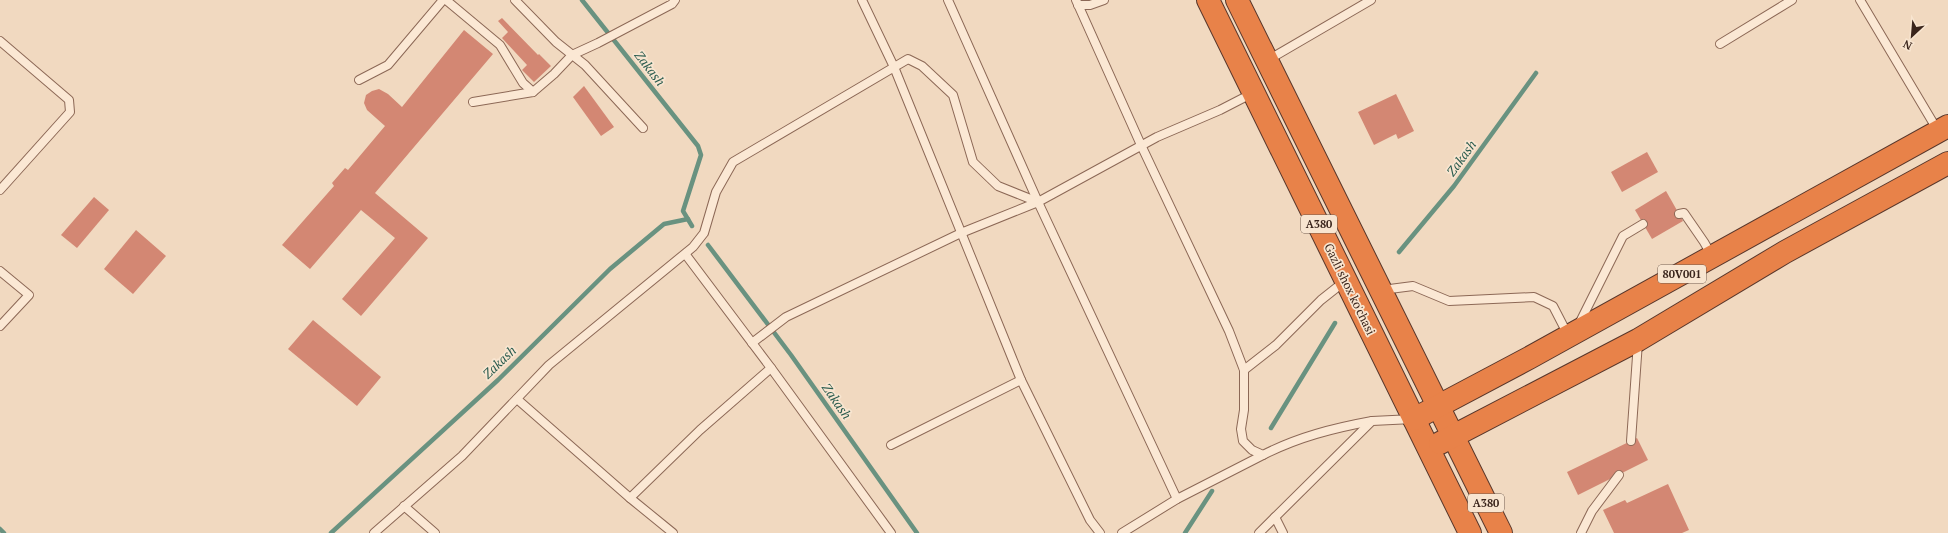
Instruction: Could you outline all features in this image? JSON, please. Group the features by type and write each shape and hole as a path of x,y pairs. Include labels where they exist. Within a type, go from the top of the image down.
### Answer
{"highway":[{"name":"Gazli shox ko'chasi","path":"1208,0 1255,92 1428,449"},
{"name":"A380","path":"1237,0 1379,290 1501,533"},
{"name":"80V001","path":"1414,419 1572,335 1943,129"},
{"name":"80V001","path":"1428,449 1638,340 1785,252 1948,163"},
{"path":"1769,226 1785,252"},
{"name":"A380","path":"1428,449 1470,533"}],"lane":[{"path":"359,80 388,65 443,0"},
{"path":"446,0 500,45 524,83 533,92"},
{"path":"515,0 556,42 585,65 643,128"},
{"path":"473,102 533,92 554,74 572,54 598,43 672,4 675,0"},
{"path":"862,0 894,67 1021,380 1090,520 1100,533"},
{"path":"948,0 1038,202 1177,499"},
{"path":"1077,2 1090,5 1104,0"},
{"path":"1267,60 1371,0"},
{"path":"1720,44 1792,0"},
{"path":"1860,0 1943,129"},
{"path":"1077,2 1141,145 1229,331 1244,370 1244,410 1241,429 1243,441 1252,450 1263,455"},
{"path":"0,41 69,100 70,112 0,190"},
{"path":"374,533 462,456 549,366 686,255 704,233 716,192 733,162 908,59 922,66 953,95 973,162 998,186 1038,202"},
{"path":"752,343 786,317 962,233 1038,202 1141,145 1220,110 1255,92"},
{"path":"1679,214 1684,213 1704,242 1712,257"},
{"path":"1379,290 1412,286 1449,300 1534,297 1553,306 1572,335 1623,236 1643,224"},
{"path":"686,255 771,368 891,533"},
{"path":"0,272 29,295 0,326"},
{"path":"1244,370 1276,345 1321,300 1346,280"},
{"path":"1631,441 1638,340"},
{"path":"630,498 700,430 771,368"},
{"path":"890,445 1021,380"},
{"path":"517,399 630,498 673,533"},
{"path":"1122,533 1177,499 1263,455 1294,441 1337,427 1372,421 1414,419"},
{"path":"1259,533 1372,421"},
{"path":"1581,533 1592,511 1619,475"},
{"path":"404,506 435,533"},
{"path":"1275,517 1282,533"}],"building":[{"path":"502,18 538,55 539,54 551,66 534,82 522,70 527,65 502,38 508,32 498,21"},
{"path":"464,30 493,54 375,193 428,238 361,316 342,299 395,238 361,210 310,269 282,245 334,186 332,183 345,168 348,170 385,126 367,110 364,103 366,95 379,89 388,94 402,107"},
{"path":"584,86 614,127 601,136 573,97"},
{"path":"1396,94 1414,131 1398,139 1396,134 1374,145 1358,112"},
{"path":"1647,152 1658,172 1622,192 1611,172"},
{"path":"1666,191 1683,221 1652,239 1635,210"},
{"path":"94,197 109,210 77,248 61,235"},
{"path":"136,230 166,256 133,294 104,269"},
{"path":"313,320 381,377 357,406 288,349"},
{"path":"1637,438 1648,460 1578,495 1567,472"},
{"path":"1668,484 1689,530 1682,533 1614,533 1603,510 1625,500 1627,503"}],"waterway":[{"name":"Zakash","path":"582,0 698,146 701,155 683,211 692,226"},
{"name":"Zakash","path":"1399,252 1454,186 1536,73"},
{"name":"Zakash","path":"331,533 498,380 610,269 664,224 688,219"},
{"name":"Zakash","path":"708,245 791,355 917,533"},
{"name":"Zakash","path":"1271,428 1335,323"},
{"name":"Zakash","path":"1185,533 1212,491"},
{"name":"Zakash","path":"0,529 4,533"}]}
